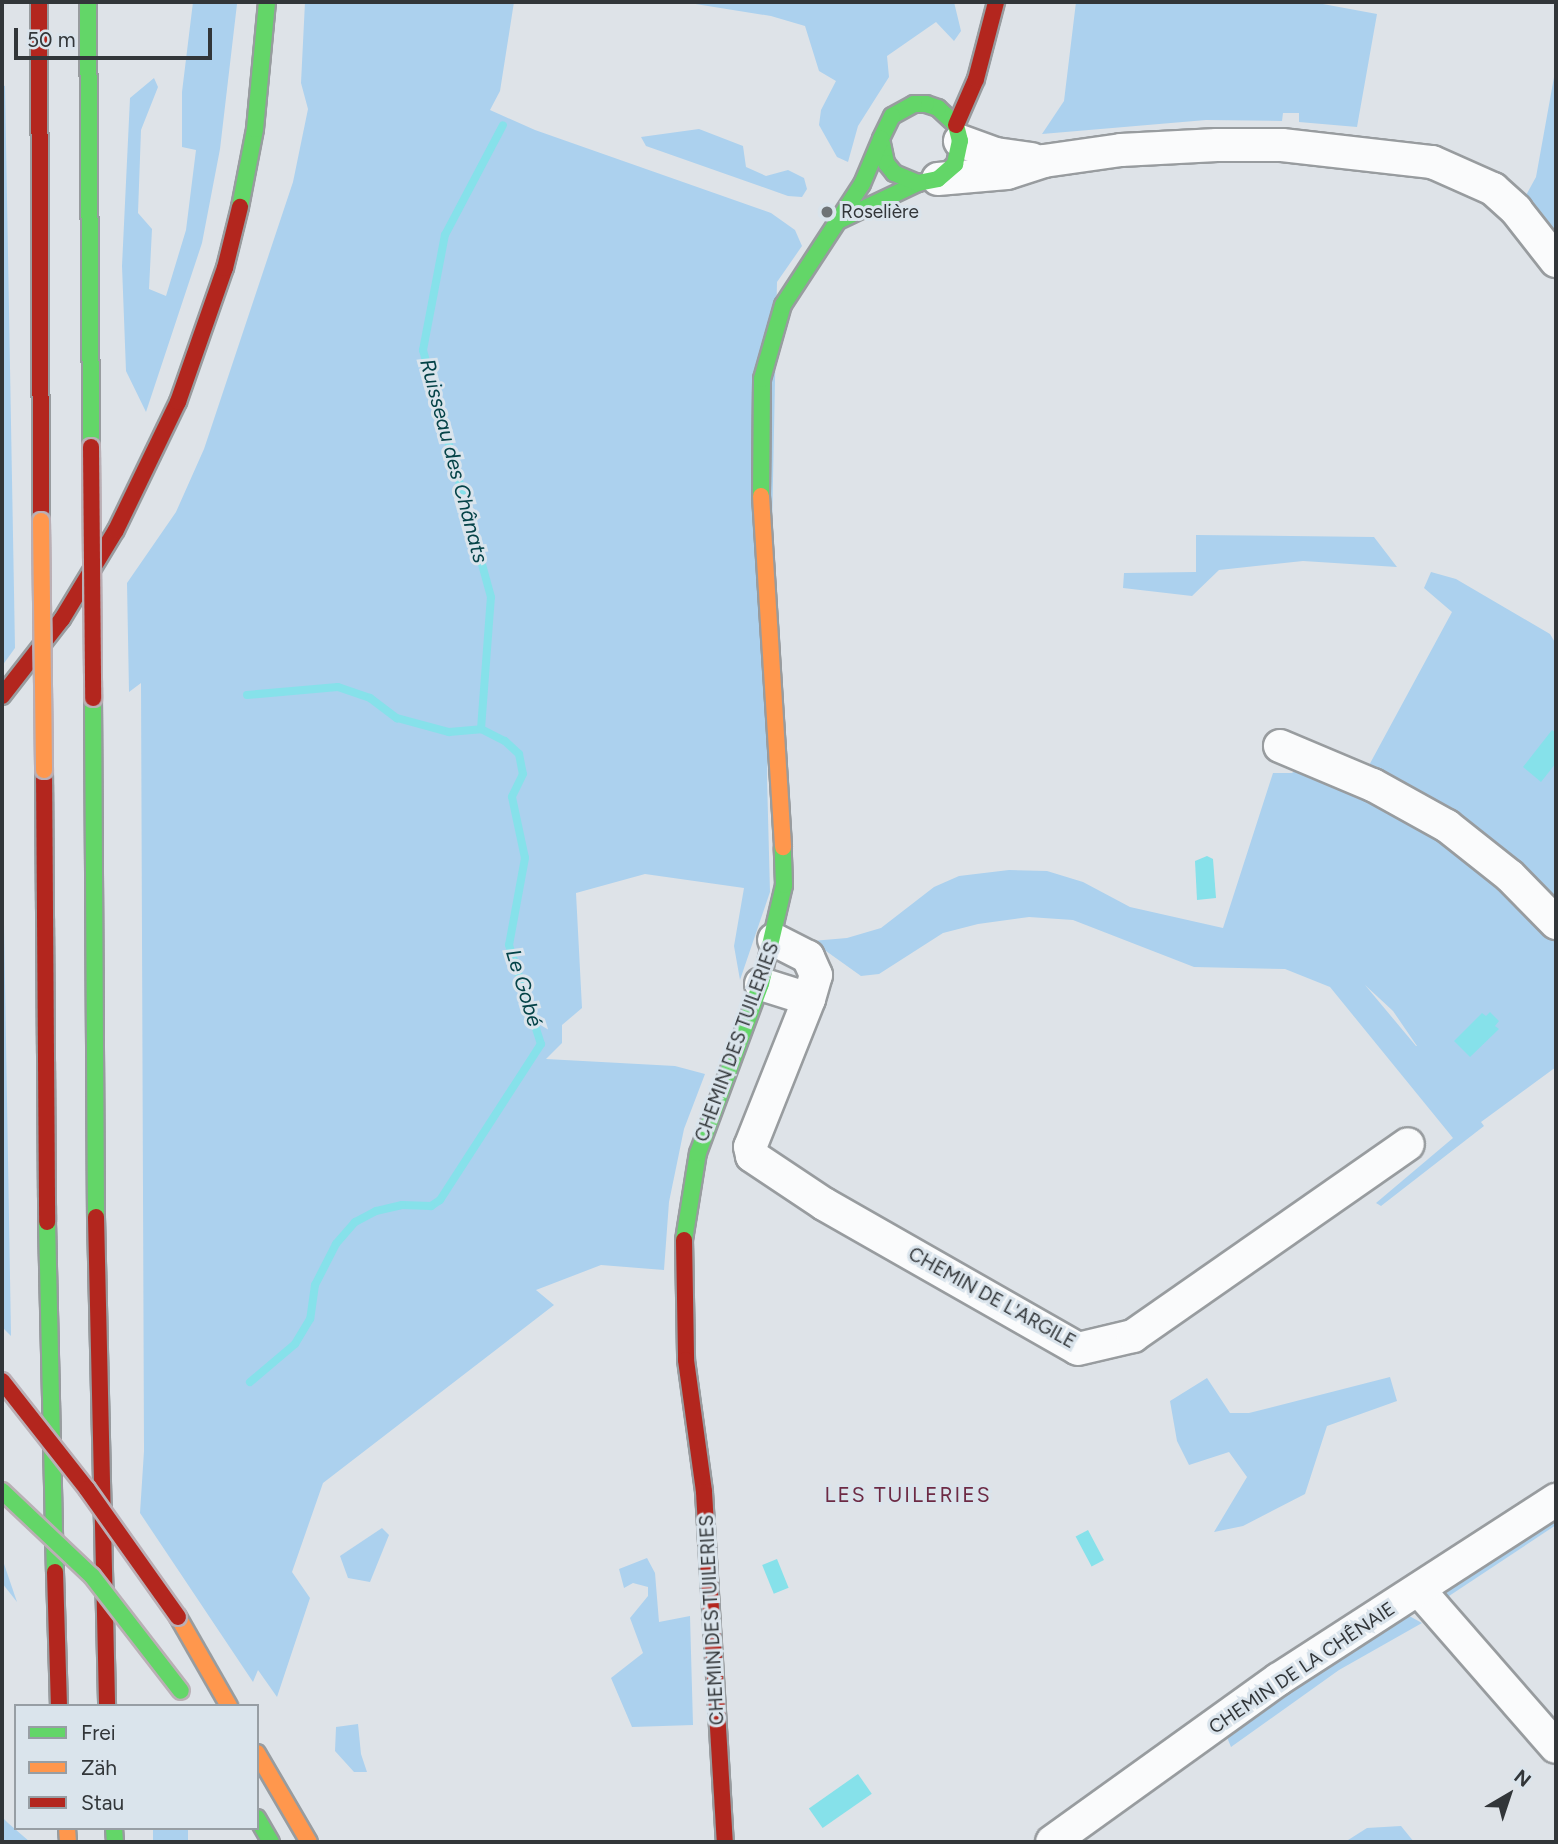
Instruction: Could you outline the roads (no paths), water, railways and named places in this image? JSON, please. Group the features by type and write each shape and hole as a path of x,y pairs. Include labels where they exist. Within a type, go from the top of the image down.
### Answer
{"main road":[{"path":"39,2 47,1275 59,1704"},
{"path":"88,2 96,1260 107,1704"},
{"path":"2,696 62,620 116,530 178,402 225,268 242,198 255,129 267,2"},
{"path":"983,46 949,84 892,116 881,139 886,163 894,173 928,181 955,164 958,133 976,79 996,2"},
{"path":"914,104 938,108 958,133"},
{"name":"CHEMIN DES TUILERIES","path":"725,1842 704,1492 686,1360 683,1247 691,1183 708,1120 761,984 774,940 785,885 786,844 760,477 762,379 783,305 813,253 840,220 881,139"},
{"name":"CHEMIN DES TUILERIES","path":"840,220 928,181"},
{"path":"2,1381 87,1489 178,1617 228,1704"},
{"path":"2,1491 92,1576 189,1704"},
{"path":"259,1756 309,1842"},
{"path":"259,1821 271,1842"}],"street":[{"path":"958,133 996,154 1044,160"},
{"path":"928,181 1007,173 1044,160 1121,150 1230,145 1282,145 1432,162 1493,189 1556,261"},
{"path":"1280,746 1373,785 1447,826 1510,876 1556,923"},
{"name":"CHEMIN DE L'ARGILE","path":"774,940 808,957 816,975 750,1147 752,1156 824,1204 1078,1349 1133,1336 1408,1144"},
{"path":"761,984 809,999"},
{"name":"CHEMIN DE LA CHÊNAIE","path":"1052,1842 1279,1679 1556,1500"},
{"path":"1419,1590 1556,1745"}],"waterway":[{"name":"Ruisseau des Chânats","path":"481,729 491,597 423,350 445,235 503,125"},
{"name":"Le Gobé","path":"247,695 338,687 370,698 397,718 449,732 481,729 505,741 519,754 523,774 512,797 525,858 509,945 541,1044 440,1200 431,1206 402,1205 376,1211 355,1222 336,1244 315,1285 310,1319 295,1344 250,1382"}],"place":[{"name":"Roselière","path":"827,212"}],"district":[{"name":"LES TUILERIES","path":"908,1495"}]}
